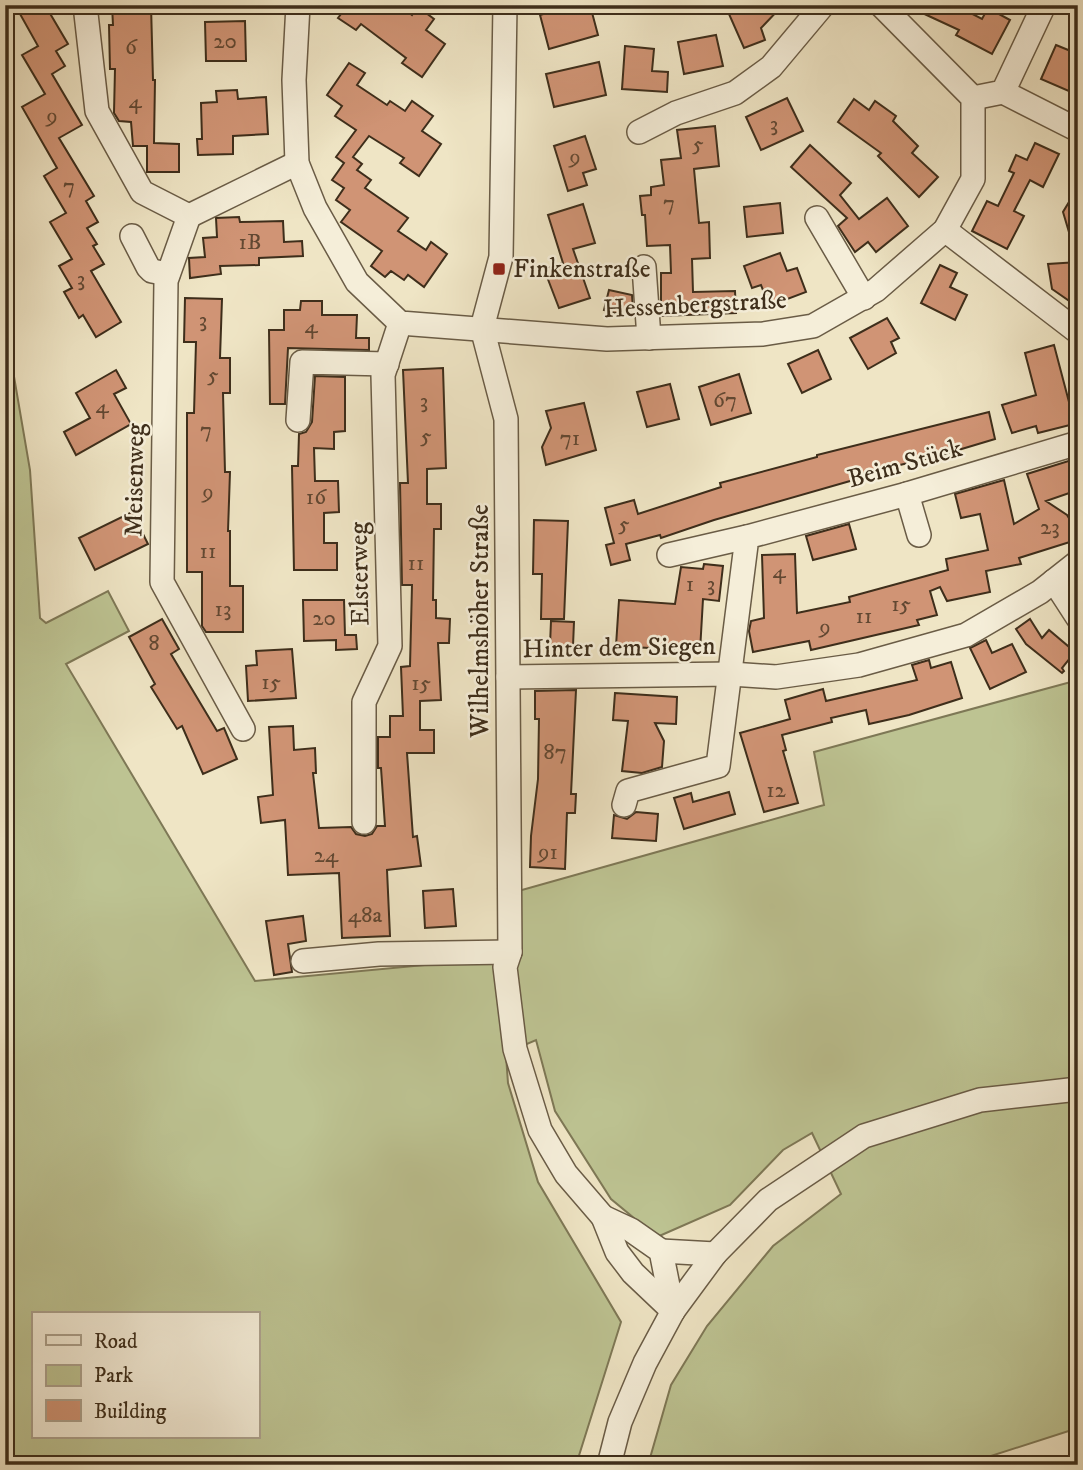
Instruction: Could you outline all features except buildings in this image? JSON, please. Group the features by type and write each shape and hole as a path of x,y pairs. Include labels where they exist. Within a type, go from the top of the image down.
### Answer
{"street":[{"path":"85,5 97,111 142,192 189,216 297,163"},
{"path":"298,5 295,80 297,163 315,208 357,282 400,323 482,328"},
{"name":"Wilhelmshöher Straße","path":"505,5 501,257 482,328 506,419 510,952 505,967 515,1049 540,1130 566,1174 603,1217 617,1252 633,1273 673,1311"},
{"path":"639,132 676,113 735,93 771,67 823,5"},
{"path":"881,5 973,98 1003,92 1078,130"},
{"path":"1003,92 1044,5"},
{"name":"Hessenbergstraße","path":"482,328 607,339 763,334 813,326 876,290 945,230 972,179 973,98"},
{"name":"Meisenweg","path":"189,216 166,281 162,582 243,729"},
{"path":"817,218 864,298"},
{"path":"945,230 1078,332"},
{"path":"132,236 148,267 152,271 168,274"},
{"path":"644,267 649,338"},
{"name":"Elsterweg","path":"364,822 364,702 390,646 383,374 400,323"},
{"path":"298,420 302,362 387,364"},
{"name":"Beim Stück","path":"669,555 907,494 1078,443"},
{"path":"907,494 919,536"},
{"path":"731,674 747,537"},
{"name":"Hinter dem Siegen","path":"508,677 731,674 776,677 859,665 966,635 1040,592 1078,562"},
{"path":"1054,581 1078,618"},
{"name":"Hinter dem Siegen","path":"624,805 628,791 718,766 731,674"},
{"path":"303,961 379,954 510,952"},
{"path":"609,1465 620,1422 645,1363 673,1311 715,1254 768,1200 864,1136 980,1101 1078,1089"},
{"name":"Wilhelmshöher Straße","path":"603,1217 631,1230 661,1251"},
{"path":"673,1311 661,1251 715,1254"}],"green space":[{"path":"5,324 30,470 40,618 46,623 108,591 129,631 66,664 255,981 499,958 508,1083 538,1182 621,1322 576,1465 5,1465"},
{"path":"1078,680 1078,1428 963,1465 648,1465 671,1385 707,1326 773,1246 841,1194 812,1133 783,1150 730,1205 657,1237 611,1199 555,1111 536,1040 515,1049 498,889 522,890 824,805 814,752"}],"place":[{"name":"Finkenstraße","path":"499,269"}]}
